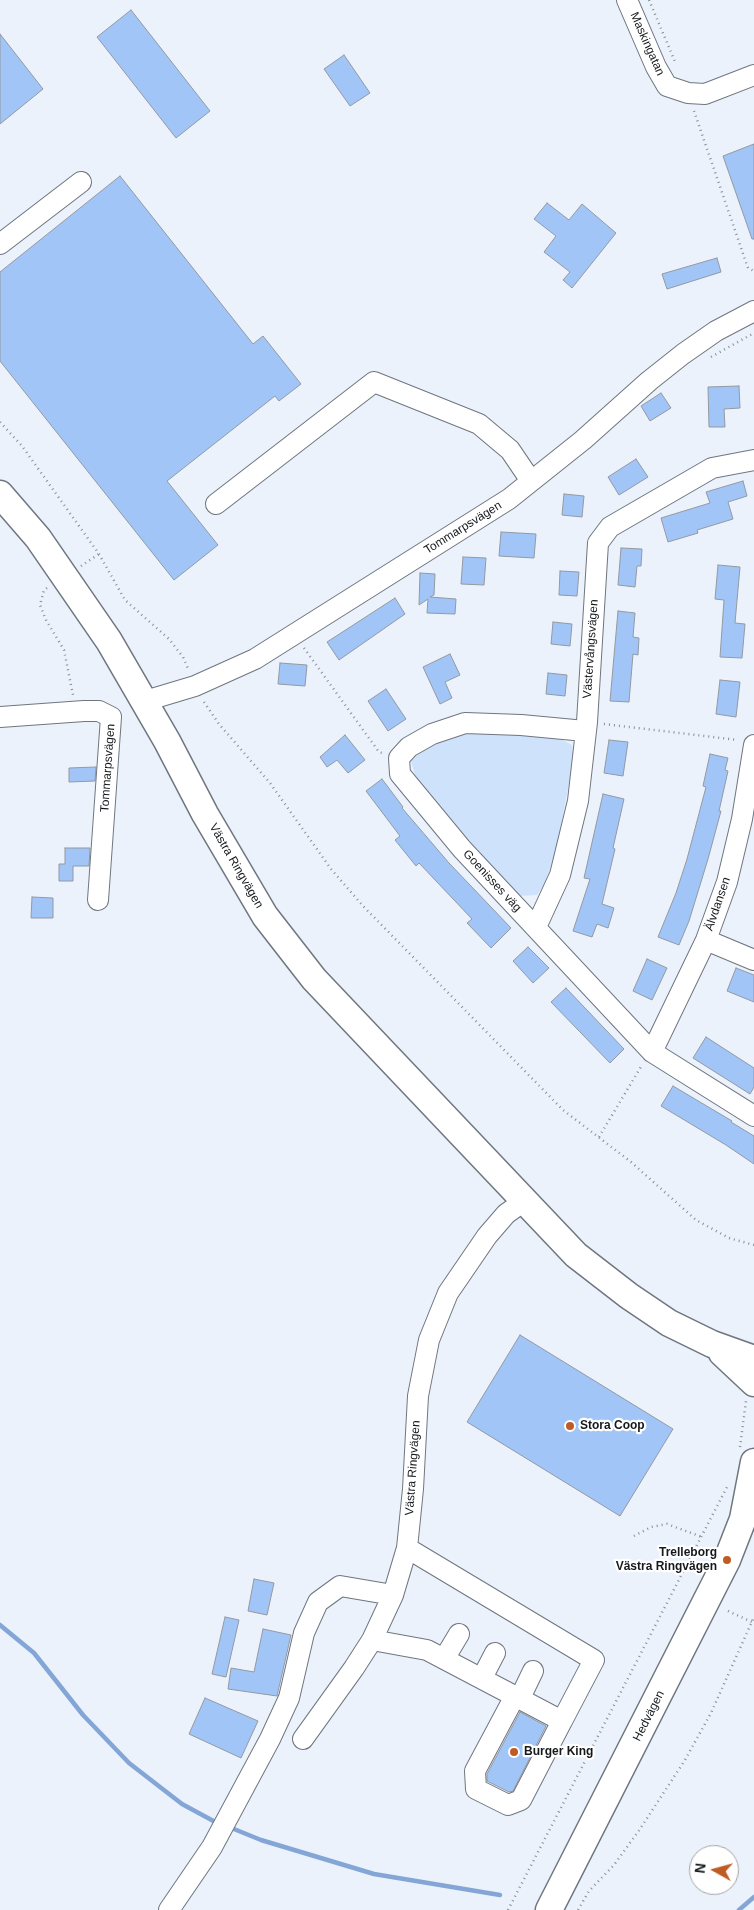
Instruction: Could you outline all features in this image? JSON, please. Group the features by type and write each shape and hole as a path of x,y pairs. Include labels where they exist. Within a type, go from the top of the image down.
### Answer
{"main road":[{"name":"Västra Ringvägen","path":"0,494 38,538 110,640 146,701 205,814 265,916 314,979 576,1255 629,1296 669,1323 712,1344 754,1359"},
{"name":"Västra Ringvägen","path":"712,1344 751,1391"},
{"name":"Hedvägen","path":"550,1910 728,1560 748,1508 747,1455"}],"street":[{"name":"Maskingatan","path":"627,0 656,67 667,86 688,93 705,94 754,75"},
{"path":"0,244 81,182"},
{"name":"Tommarpsvägen","path":"146,701 199,693 509,499 683,354 716,331 754,311"},
{"path":"216,504 374,382 479,424 510,450 531,481"},
{"name":"Västervångsvägen","path":"536,927 560,875 578,801 586,726 598,543 610,527 712,468 754,460"},
{"name":"Tommarpsvägen","path":"0,717 99,711 111,717 98,900"},
{"path":"399,758 409,747 432,734 465,723 586,726"},
{"name":"Älvdansen","path":"652,1052 706,940 748,821 749,743"},
{"name":"Goenisses väg","path":"399,758 400,774 462,849 652,1052 754,1116"},
{"path":"706,940 754,960"},
{"name":"Västra Ringvägen","path":"303,1739 372,1640 392,1595 407,1548 413,1489 418,1396 429,1340 448,1294 466,1265 506,1214 524,1200"},
{"path":"407,1548 594,1660 521,1800 508,1805 476,1789 475,1771 533,1672"},
{"path":"170,1910 212,1847 270,1739 289,1698 304,1633 318,1602 340,1586 392,1595"},
{"path":"444,1659 458,1634"},
{"path":"372,1640 426,1650 562,1721"},
{"path":"482,1678 496,1653"}],"path":[{"path":"649,0 688,93 748,268 754,271"},
{"path":"0,422 22,446 99,554 124,600 169,639 183,657 199,693 219,724 270,784 331,869 363,906 564,1110 631,1162 696,1220 729,1238 754,1245"},
{"path":"75,712 72,682 64,650 46,620 40,605 44,590 99,554"},
{"path":"295,634 379,752 399,758"},
{"path":"586,726 749,743"},
{"path":"599,1137 632,1080 652,1052"},
{"path":"747,1455 745,1404 751,1391"},
{"path":"508,1910 730,1480"},
{"path":"634,1536 651,1527 668,1524 702,1537"},
{"path":"728,1611 752,1622"},
{"path":"578,1910 588,1891 614,1865 640,1829 685,1760 711,1713 754,1616"}],"shaded area":[{"path":"476,731 555,736 572,745 574,758 556,851 544,885 537,895 519,896 466,837 415,775 411,761 423,747 447,737"}],"building":[{"path":"131,10 210,111 176,138 97,37"},
{"path":"0,34 43,89 0,124"},
{"path":"344,55 370,93 350,106 324,69"},
{"path":"754,144 754,239 752,239 723,156"},
{"path":"120,176 253,344 263,336 301,384 279,401 275,396 167,481 218,545 174,580 0,361 0,272"},
{"path":"547,203 569,220 582,204 616,233 572,288 563,280 570,272 544,252 556,236 534,219"},
{"path":"717,258 721,272 667,289 662,274"},
{"path":"739,386 740,408 724,409 725,427 709,427 708,387"},
{"path":"661,393 671,408 650,421 641,406"},
{"path":"636,459 648,477 619,495 608,477"},
{"path":"743,481 747,496 728,502 733,519 697,530 698,533 668,542 661,518 710,503 706,492"},
{"path":"564,494 584,496 582,517 562,515"},
{"path":"501,532 536,534 534,558 499,556"},
{"path":"621,548 642,549 641,566 637,566 635,587 618,585"},
{"path":"463,557 486,558 484,585 461,584"},
{"path":"718,565 740,567 735,623 745,624 742,658 720,657 724,600 715,599"},
{"path":"560,571 579,572 577,596 559,595"},
{"path":"420,573 435,574 434,595 430,597 456,599 455,614 427,613 428,599 419,605"},
{"path":"395,598 405,614 339,660 327,642"},
{"path":"618,611 635,613 633,637 639,638 638,655 633,654 629,702 610,701"},
{"path":"553,622 572,624 570,646 551,644"},
{"path":"450,654 460,675 445,682 452,698 440,704 423,667"},
{"path":"280,663 307,665 305,686 278,684"},
{"path":"548,673 567,675 565,696 546,694"},
{"path":"720,680 740,682 736,717 716,714"},
{"path":"386,689 406,719 388,731 368,701"},
{"path":"345,735 365,760 348,773 337,760 327,767 320,757"},
{"path":"609,740 628,742 623,776 604,773"},
{"path":"710,754 728,758 725,770 728,771 719,811 721,811 708,859 689,921 679,945 658,937 676,893 687,859 706,787 703,786"},
{"path":"96,767 95,781 69,782 69,768"},
{"path":"382,779 402,808 449,863 511,928 491,948 467,923 472,919 419,863 416,866 395,840 400,836 366,791"},
{"path":"603,794 624,799 602,904 614,908 608,928 597,924 592,937 573,931 590,879 584,878"},
{"path":"65,848 90,848 89,866 73,866 73,881 59,881 59,864 65,864"},
{"path":"32,897 53,898 53,918 31,918"},
{"path":"528,947 549,968 533,983 513,961"},
{"path":"647,959 667,968 652,1000 633,991"},
{"path":"736,968 754,975 754,1002 727,991"},
{"path":"566,988 624,1049 610,1063 551,1002"},
{"path":"706,1037 754,1068 754,1087 750,1094 693,1058"},
{"path":"673,1086 754,1136 754,1164 661,1106"},
{"name":"Stora Coop","path":"520,1335 673,1429 620,1516 467,1422"},
{"path":"254,1579 274,1583 267,1615 248,1611"},
{"path":"225,1617 239,1620 226,1677 212,1674"},
{"path":"263,1629 291,1635 277,1696 228,1689 231,1668 254,1672"},
{"path":"205,1698 258,1721 241,1758 189,1734"},
{"name":"Burger King","path":"520,1712 546,1726 513,1791 509,1792 487,1781 487,1774"}],"waterway":[{"path":"0,1625 34,1653 83,1715 129,1763 182,1804 219,1824"},
{"path":"229,1827 261,1840 374,1874 500,1895"},
{"path":"739,1910 754,1897"}],"place":[{"name":"Stora Coop","path":"570,1426"},
{"name":"Trelleborg Västra Ringvägen","path":"727,1560"},
{"name":"Burger King","path":"514,1752"}]}
